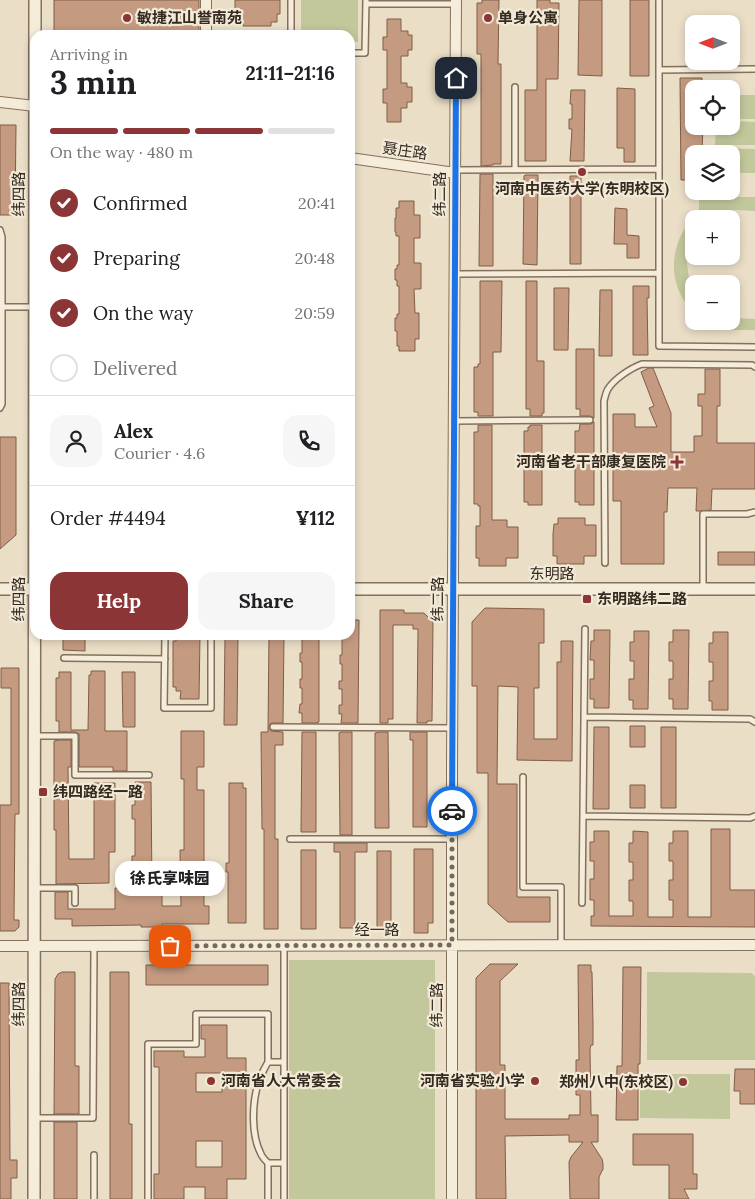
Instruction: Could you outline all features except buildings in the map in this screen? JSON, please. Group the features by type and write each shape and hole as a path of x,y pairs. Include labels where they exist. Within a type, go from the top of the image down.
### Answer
{"street":[{"name":"纬四路","path":"35,0 35,30"},
{"path":"206,0 206,30"},
{"name":"纬二路","path":"452,1199 452,728 456,2"},
{"path":"0,102 30,105"},
{"name":"聂庄路","path":"355,159 455,172"},
{"path":"0,589 30,589"},
{"name":"东明路","path":"355,589 755,589"},
{"name":"纬四路","path":"34,1199 35,640"},
{"name":"经一路","path":"0,946 755,945"}],"lane":[{"path":"290,30 291,0"},
{"path":"659,0 659,346 755,347"},
{"path":"355,53 366,53 366,2 456,2"},
{"path":"659,70 755,68"},
{"path":"515,86 515,170"},
{"path":"455,172 658,170"},
{"path":"0,230 2,237 1,405"},
{"path":"454,274 659,273"},
{"path":"2,307 30,307"},
{"path":"605,563 604,401 609,388 619,377 642,364 755,367"},
{"path":"454,421 590,420"},
{"path":"703,589 703,514 747,514 755,512"},
{"path":"582,903 584,629"},
{"path":"165,640 164,708 211,708 211,640"},
{"path":"64,658 165,659"},
{"path":"584,717 750,719 755,722"},
{"path":"273,727 452,728"},
{"path":"34,736 75,736 75,775 150,775"},
{"path":"523,777 523,887 561,887 561,945"},
{"path":"582,816 750,818 755,816"},
{"path":"290,839 452,838"},
{"path":"34,888 75,888 75,903"},
{"path":"34,1118 93,1118 94,946"},
{"path":"284,946 284,1199"},
{"path":"148,1199 148,1044 196,1044 196,1014 268,1014 268,1062 258,1082 253,1119 255,1138 260,1153 268,1163 268,1199"},
{"path":"268,1062 284,1062"},
{"path":"94,1154 94,1199"},
{"path":"268,1163 284,1163"}],"green space":[{"path":"301,0 358,0 358,42 355,42 355,30 301,30"},
{"path":"740,95 755,95 755,119 740,119"},
{"path":"740,121 755,122 755,145 715,145 716,135 740,135"},
{"path":"740,149 755,149 755,173 740,173"},
{"path":"740,197 755,197 755,211 699,210 699,200 740,200"},
{"path":"685,229 685,265 687,265 689,275 685,275 685,302 678,289 674,262 676,248"},
{"path":"740,318 755,319 755,330 740,330"},
{"path":"289,960 435,960 435,1199 289,1199"},
{"path":"647,972 751,973 755,976 755,1060 647,1060"},
{"path":"640,1074 730,1074 730,1119 640,1118"}],"way so far":[{"path":"170,946 452,945 452,811"}],"place":[{"name":"敏捷江山誉南苑","path":"127,18"},
{"name":"单身公寓","path":"488,18"},
{"name":"河南中医药大学(东明校区)","path":"582,172"},
{"name":"河南省老干部康复医院","path":"677,462"},
{"name":"东明路纬二路","path":"587,599"},
{"name":"纬四路经一路","path":"43,792"},
{"name":"徐氏享味园","path":"170,946"},
{"name":"河南省人大常委会","path":"211,1081"},
{"name":"河南省实验小学","path":"535,1081"},
{"name":"郑州八中(东校区)","path":"683,1082"}],"route":[{"path":"452,811 456,78"}]}
